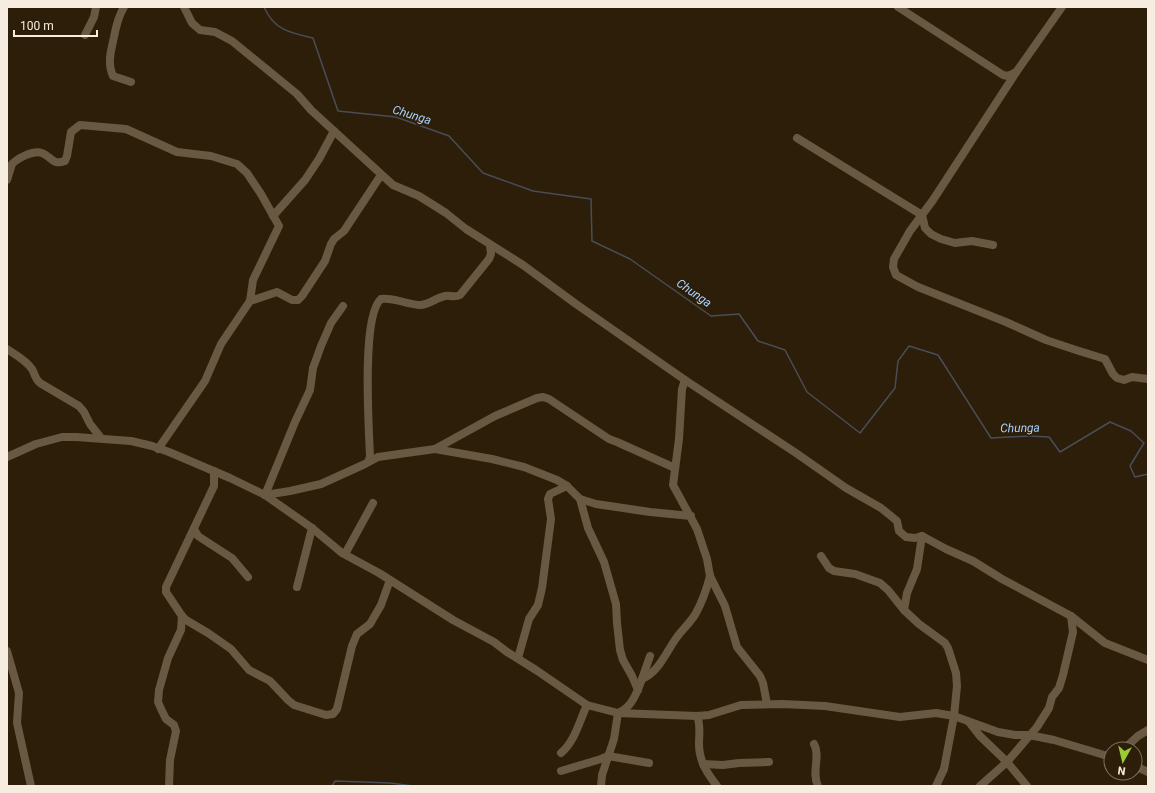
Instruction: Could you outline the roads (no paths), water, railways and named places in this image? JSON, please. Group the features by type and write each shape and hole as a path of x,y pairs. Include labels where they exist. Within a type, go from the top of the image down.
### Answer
{"street":[{"path":"85,35 94,16 96,7"},
{"path":"124,7 118,18 110,49 110,62 114,76 131,82"},
{"path":"184,7 192,23 200,30 215,32 232,41 297,94 311,110 393,185 419,196 446,213 466,229 523,265 685,380 796,453 846,488 881,508 897,521 900,531 906,537 922,536 973,561 1002,579 1071,616 1105,643 1148,660"},
{"path":"898,7 1003,75 1010,76 1017,72"},
{"path":"1062,7 1017,72 922,216 910,231 894,259 893,267 896,275 918,287 1006,322 1046,340 1105,358 1112,374 1118,378 1124,380 1132,377 1148,379"},
{"path":"7,180 12,164 34,153 41,153 52,161 65,161 71,132 80,125 132,130 177,152 211,156 237,164 246,173 261,194 279,226 253,280 250,301 221,344 205,381 158,448"},
{"path":"273,216 305,180 319,159 334,131"},
{"path":"797,138 922,216 925,228 931,234 955,243 972,241 993,245"},
{"path":"250,301 277,292 292,300 298,300 325,261 334,239 344,231 382,175"},
{"path":"368,462 370,457 368,349 375,306 378,301 386,298 422,305 446,296 457,297 489,259 491,254 490,245"},
{"path":"266,495 295,422 310,390 313,368 321,346 331,323 343,306"},
{"path":"7,349 22,358 27,363 32,369 36,380 79,406 101,438"},
{"path":"685,380 682,389 674,485 691,516 702,544 710,576 726,606 738,647 757,672 762,683 767,704"},
{"path":"266,495 321,484 378,457 435,448 495,416 537,398 543,397 549,399 604,437 675,468"},
{"path":"7,457 36,444 62,438 101,438 131,441 158,448 214,471 266,495 345,554 369,567 453,620 494,642 587,705 618,713 698,716 709,715 741,705 767,704 825,706 900,717 931,714 954,716 998,732 1015,735 1030,735 1054,740 1103,754"},
{"path":"435,448 524,467 557,480 567,486 580,499 596,504 691,516"},
{"path":"214,471 214,486 166,587 166,592 186,620 231,649 249,670 270,681 294,705 326,715 333,714 337,709 352,646 357,634 370,624 381,605 390,580"},
{"path":"518,658 529,619 538,605 542,588 551,519 548,499 550,494 567,486"},
{"path":"580,499 588,528 601,552 616,604 620,650 623,660 638,690"},
{"path":"345,554 373,503"},
{"path":"297,587 312,528"},
{"path":"194,529 198,536 232,558 248,577"},
{"path":"904,610 907,593 917,569 922,536"},
{"path":"821,556 829,568 834,571 855,574 880,583 888,590 904,610 919,624 945,643 948,648 953,663 956,680 956,700 944,769 936,786"},
{"path":"642,679 651,674 677,637 692,620 710,576"},
{"path":"169,786 170,760 176,731 174,725 166,719 158,702 159,690 168,658 181,630 182,616"},
{"path":"980,786 1007,762 1037,727 1049,708 1052,697 1059,688 1073,632 1071,616"},
{"path":"7,651 19,693 17,723 31,786"},
{"path":"618,713 625,710 629,706 638,690 650,656"},
{"path":"561,753 567,748 574,737 587,705"},
{"path":"601,786 602,775 614,739 618,713"},
{"path":"698,716 700,727 699,749 703,764 705,770 717,786"},
{"path":"969,722 980,736 1007,762 1027,786"},
{"path":"1133,741 1148,730"},
{"path":"814,744 816,751 815,775 818,786"},
{"path":"562,771 608,756 649,764"},
{"path":"703,764 723,765 769,762"}],"waterway":[{"name":"Chunga","path":"264,7 268,15 278,26 290,32 313,38 338,111 396,117 449,136 483,173 533,191 591,199 592,241 630,259 711,316 739,314 758,341 785,350 807,392 860,433 895,388 898,361 909,346 938,355 991,438 1029,436 1049,437 1060,452 1110,422 1131,431 1144,443 1130,466 1135,477 1148,474"},
{"path":"332,786 335,781 390,783 413,786"}]}
